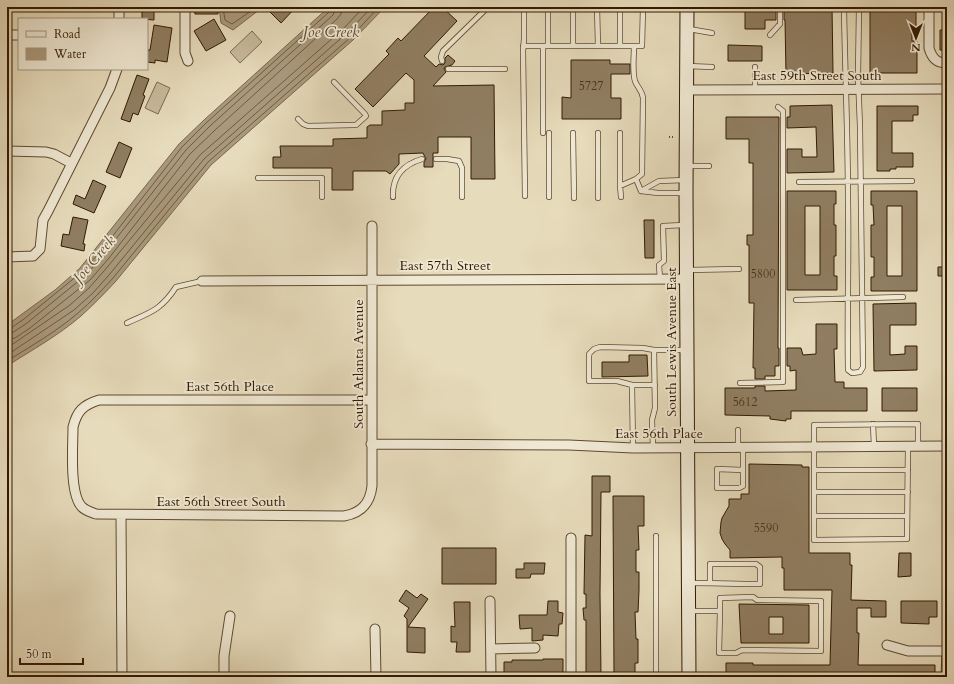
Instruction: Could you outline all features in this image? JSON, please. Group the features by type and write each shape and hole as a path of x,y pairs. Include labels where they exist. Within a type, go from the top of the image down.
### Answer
{"main road":[{"name":"South Lewis Avenue East","path":"687,8 686,225 689,677"}],"street":[{"path":"119,18 120,7"},
{"path":"185,7 185,53 188,61"},
{"path":"929,7 929,48 936,61 947,63"},
{"path":"7,35 18,35"},
{"path":"7,257 28,257 37,253 41,245 44,220 71,163 110,88 117,70"},
{"name":"East 59th Street South","path":"687,90 947,89"},
{"path":"7,151 46,152 54,154 71,163"},
{"name":"South Atlanta Avenue","path":"367,502 371,495 372,486 372,226"},
{"name":"East 57th Street","path":"202,281 372,279 660,279 687,274"},
{"name":"East 56th Place","path":"77,499 73,489 73,427 76,417 84,406 89,403 99,400 372,400"},
{"name":"East 56th Place","path":"372,444 569,445 633,448 947,446"},
{"name":"East 56th Street South","path":"77,499 82,507 88,512 96,514 122,515 344,516 353,514 360,510 367,502"},
{"path":"122,515 122,677"},
{"path":"571,538 571,677"},
{"path":"490,601 491,677"},
{"path":"224,677 224,656 230,616"},
{"path":"375,629 376,677"},
{"path":"887,645 908,651 947,651 946,677"},
{"path":"491,649 535,648"}],"lane":[{"path":"442,61 441,57 443,51 488,7"},
{"path":"524,7 523,46 525,196"},
{"path":"548,7 548,46"},
{"path":"573,7 573,46"},
{"path":"598,7 598,46"},
{"path":"620,7 620,46"},
{"path":"523,46 642,46 643,7"},
{"path":"770,35 780,24 780,7"},
{"path":"844,7 848,182 848,370 852,374 860,372 863,367 859,7"},
{"path":"687,8 714,9"},
{"path":"687,29 712,33"},
{"path":"543,46 543,133"},
{"path":"620,186 642,174 643,98 642,91 636,83 634,77 634,46"},
{"path":"687,66 712,67"},
{"path":"755,67 755,89"},
{"path":"448,69 505,69"},
{"path":"298,118 308,126 356,125 366,116 334,82"},
{"path":"740,383 783,382 783,111 778,107"},
{"path":"549,133 550,197"},
{"path":"573,133 574,198"},
{"path":"598,133 598,198"},
{"path":"620,133 621,197"},
{"path":"436,159 447,158 459,161 462,168 462,197"},
{"path":"393,197 393,187 396,178 403,169 412,162 422,159"},
{"path":"686,166 709,166"},
{"path":"258,178 322,178 322,197"},
{"path":"636,178 641,191"},
{"path":"641,191 659,181 686,186"},
{"path":"799,182 912,181"},
{"path":"641,191 658,193 686,186"},
{"path":"660,279 660,265 664,261 663,226 686,225"},
{"path":"687,274 739,269"},
{"path":"127,323 157,309 167,300 176,287 202,281"},
{"path":"796,300 903,297"},
{"path":"655,385 632,385 617,381 589,381 589,354 594,349 600,348 688,350"},
{"path":"653,447 652,420 655,408 654,350"},
{"path":"632,385 633,448"},
{"path":"873,424 874,446"},
{"path":"908,446 907,540 814,540 814,425 918,424 918,446"},
{"path":"738,430 741,447 743,470 743,486 740,488 717,488 717,469 743,470"},
{"path":"814,470 908,470"},
{"path":"814,492 908,492"},
{"path":"814,516 907,516"},
{"path":"656,536 656,677"},
{"path":"688,583 760,584 760,567 756,564 710,564 710,583"},
{"path":"753,597 757,600 821,601 821,651 742,650 736,653 719,653 720,612 720,598 753,597"},
{"path":"688,610 720,612"}],"shaded area":[{"path":"252,31 262,42 240,63 230,52"},
{"path":"157,82 170,88 158,114 145,108"}],"water":[{"path":"219,7 253,7 259,10 233,30 221,23"},
{"name":"Joe Creek","path":"329,7 385,7 353,40 211,165 116,281 90,308 64,330 7,366 7,325 55,290 80,268 179,144"}],"building":[{"path":"142,7 154,7 154,20 142,18"},
{"path":"194,7 218,7 218,14 195,14"},
{"path":"271,7 296,7 281,23 268,10"},
{"path":"434,7 442,7 457,21 424,56 436,67 439,64 443,65 445,63 445,58 448,55 455,61 452,65 445,67 444,69 446,72 433,86 494,85 495,179 471,179 471,137 438,137 438,153 433,153 433,167 424,167 424,162 426,159 423,153 399,154 399,164 390,174 386,171 353,171 353,190 332,190 332,168 273,168 273,157 281,157 280,146 333,146 333,139 367,138 367,127 370,125 382,125 382,111 405,110 405,103 414,103 414,80 406,73 373,107 355,89 389,54 386,51 398,38 401,41"},
{"path":"745,7 776,7 776,20 765,20 765,29 745,29"},
{"path":"784,7 832,7 833,73 786,74"},
{"path":"870,7 916,7 916,28 912,28 912,41 917,41 917,73 870,73"},
{"path":"214,19 226,40 206,51 194,31"},
{"path":"154,25 172,28 167,62 155,60 155,63 148,62 148,50 150,50"},
{"path":"940,30 947,30 947,50 940,50"},
{"path":"728,45 762,46 762,61 728,61"},
{"path":"571,60 610,60 610,64 630,64 630,74 611,74 611,98 621,98 621,119 562,119 562,97 571,98"},
{"path":"137,75 149,79 138,115 133,113 130,122 121,119"},
{"path":"832,105 834,172 787,173 787,149 802,149 802,157 817,157 816,127 787,128 787,117 790,117 790,106"},
{"path":"877,106 918,106 918,115 913,115 913,121 892,121 892,153 913,153 913,167 896,167 896,169 890,169 890,171 877,171"},
{"path":"726,117 779,117 779,366 775,366 775,376 765,376 765,379 755,379 755,368 753,368 754,303 749,303 749,245 747,245 747,235 753,235 753,163 749,163 749,139 726,139"},
{"path":"119,142 132,148 120,178 106,172"},
{"path":"93,180 106,186 94,213 73,204 76,195 85,199"},
{"path":"787,191 836,191 836,204 834,204 836,256 834,256 834,276 837,276 837,290 787,290","holes":["805,206 820,206 820,275 805,275"]},
{"path":"871,191 917,191 917,291 871,291 871,277 874,277 874,257 871,257 871,225 874,225 873,205 871,205","holes":["887,206 902,206 902,276 887,276"]},
{"path":"73,217 88,220 83,244 85,244 84,251 61,246 63,234 69,235"},
{"path":"644,220 654,220 654,258 645,258"},
{"path":"938,267 947,267 947,276 938,276"},
{"path":"916,303 916,325 890,325 890,355 905,354 905,346 917,346 917,370 874,371 873,304"},
{"path":"816,324 837,324 837,349 834,349 835,382 844,382 844,388 867,388 867,411 791,411 791,419 786,419 786,421 770,419 770,416 725,415 725,388 755,388 755,386 765,386 765,391 796,390 796,370 790,371 790,366 787,366 787,348 801,348 803,355 816,354"},
{"path":"629,355 647,355 648,376 602,377 602,362 629,362"},
{"path":"882,388 917,388 917,411 882,411"},
{"path":"749,464 802,465 802,467 809,467 809,553 850,553 850,565 852,565 851,600 886,601 886,617 871,617 871,608 857,608 857,633 859,633 858,665 935,665 935,677 726,677 726,663 753,663 753,665 830,665 832,590 784,590 784,568 782,568 782,557 730,558 730,550 722,539 720,533 721,522 729,506 729,499 741,499 741,494 749,494"},
{"path":"592,476 610,476 610,492 601,492 601,677 586,677 586,620 584,620 583,608 586,608 586,594 584,594 585,535 592,536"},
{"path":"613,496 644,496 644,526 638,526 639,550 636,550 636,572 639,572 639,590 638,612 635,612 636,639 638,639 638,663 635,663 635,677 614,677"},
{"path":"442,548 496,548 496,584 442,584"},
{"path":"899,553 911,553 911,576 898,577"},
{"path":"524,563 545,563 544,574 531,574 530,578 516,578 516,569 524,569"},
{"path":"406,590 417,598 421,594 428,599 408,627 425,628 425,653 407,652 407,619 404,616 409,608 399,601"},
{"path":"548,601 558,601 558,612 563,613 562,624 559,624 558,636 543,635 543,640 532,641 532,628 520,629 519,615 547,615"},
{"path":"901,601 937,601 937,617 929,617 929,624 901,623"},
{"path":"454,602 470,602 470,652 456,652 457,642 451,642 451,626 455,627"},
{"path":"739,604 809,605 809,643 741,643","holes":["769,617 783,617 783,634 769,634"]},
{"path":"563,659 563,677 504,677 504,662 512,662 512,660"}]}
